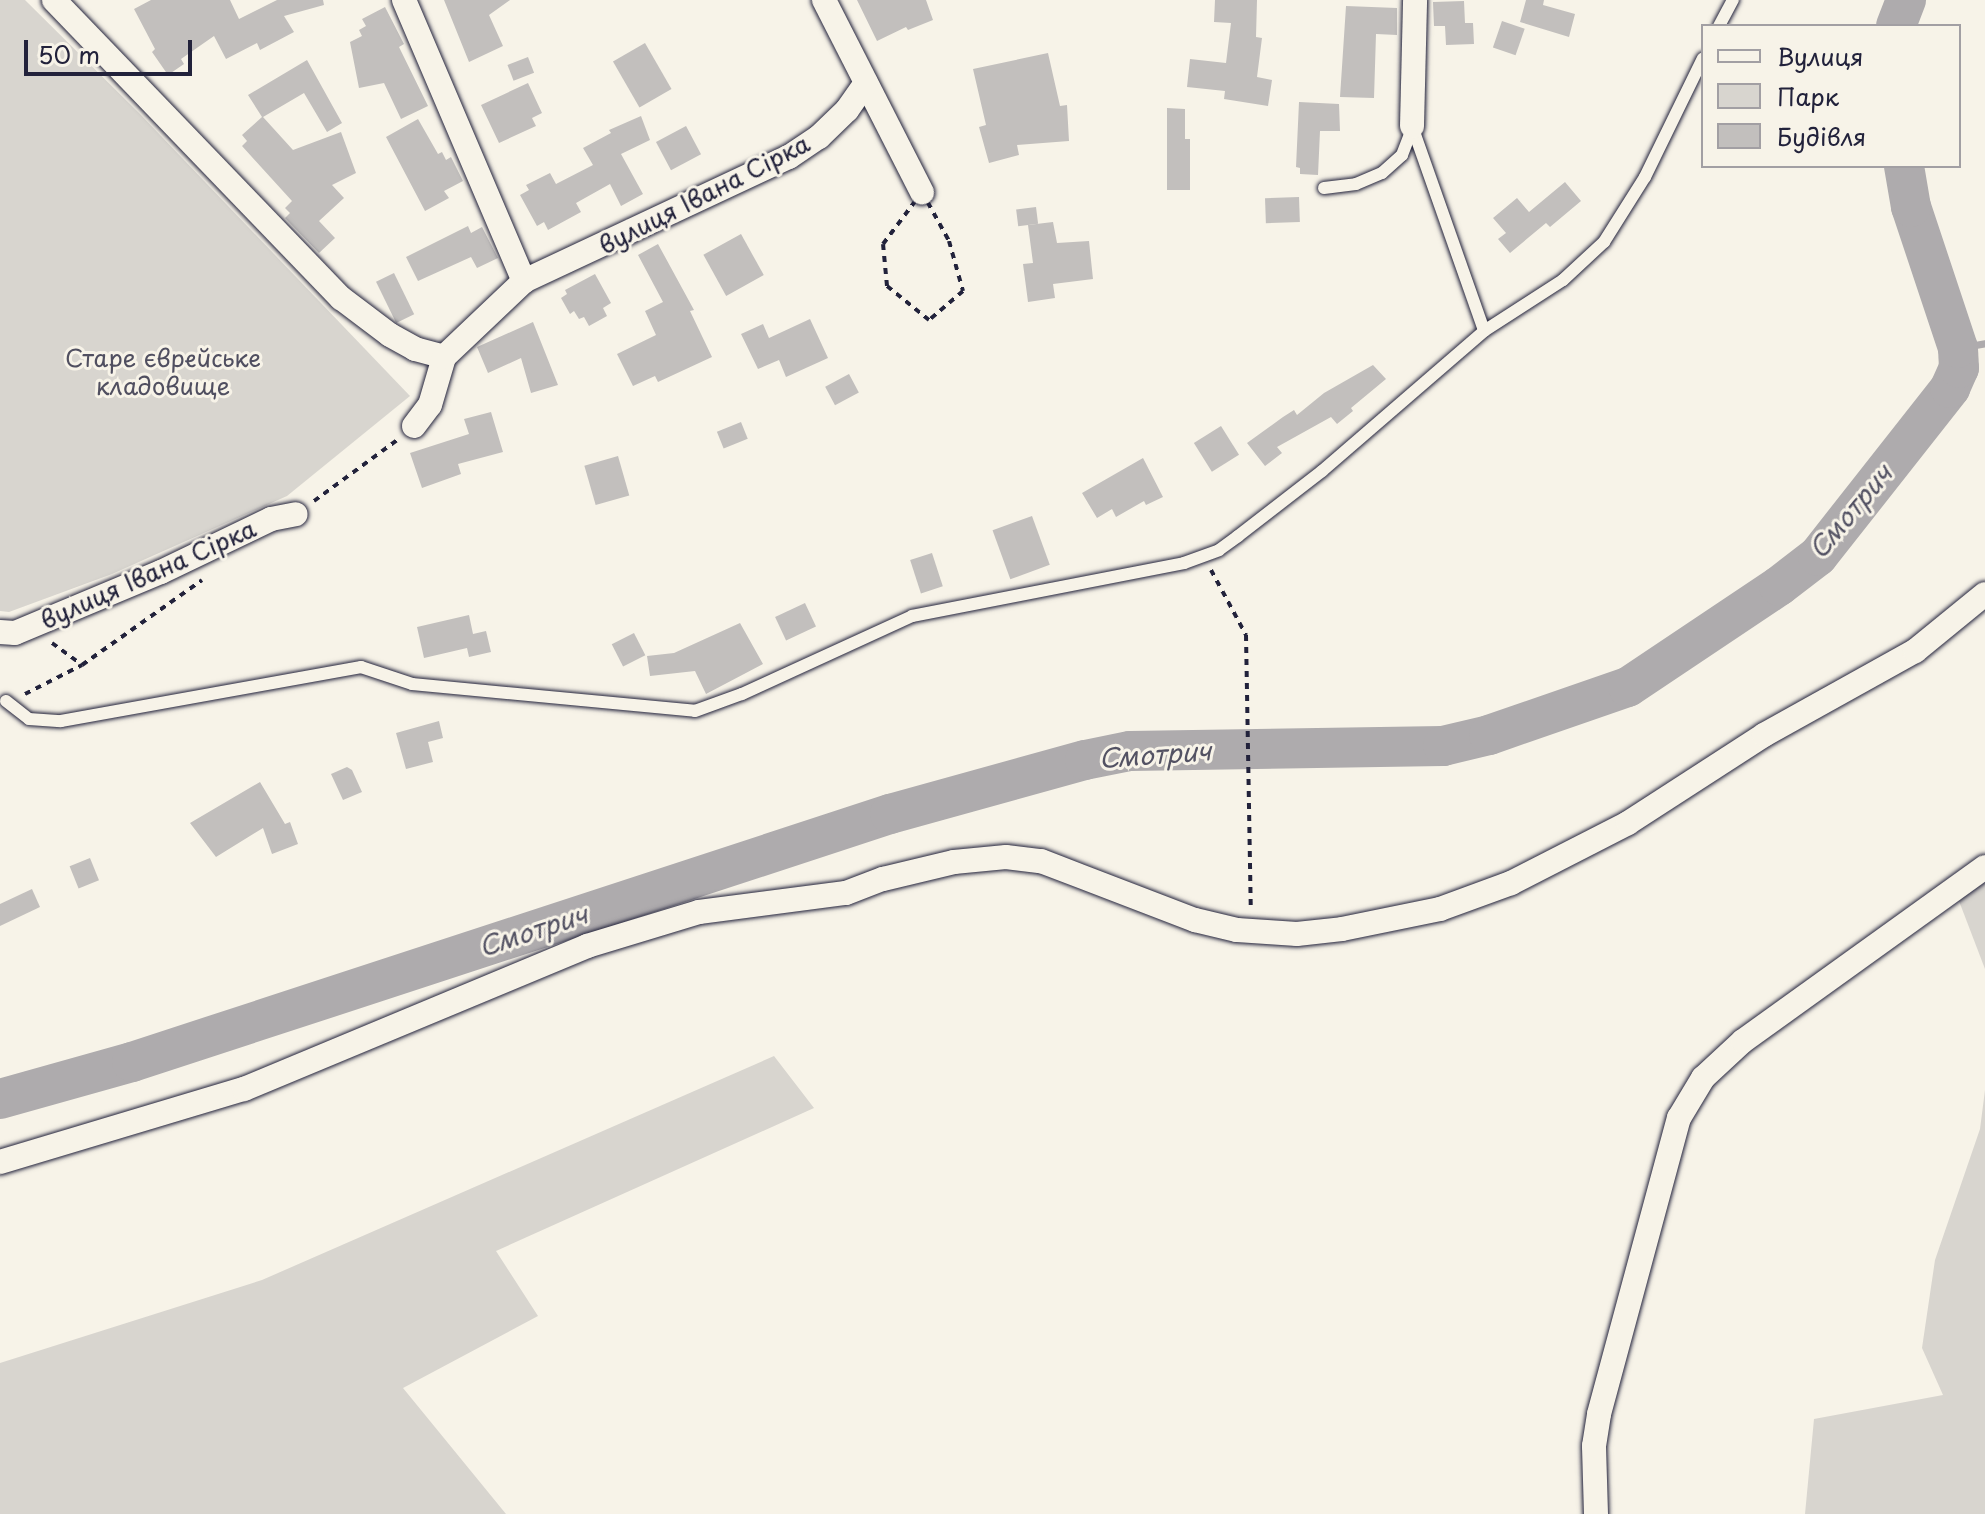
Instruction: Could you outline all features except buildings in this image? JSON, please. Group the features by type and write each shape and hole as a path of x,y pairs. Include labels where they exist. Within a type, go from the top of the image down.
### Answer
{"street":[{"path":"54,0 341,298 390,335 415,349 444,357 430,405 414,426"},
{"path":"404,0 524,281"},
{"path":"824,0 922,192"},
{"path":"1412,126 1415,0"},
{"name":"вулиця Івана Сірка","path":"444,357 524,281 789,157 828,128 866,83"},
{"name":"вулиця Івана Сірка","path":"0,632 15,633 161,572 271,519 296,514"},
{"path":"0,1162 244,1089 587,946 699,912 846,893 883,879 954,862 1006,857 1041,861 1195,920 1251,931 1297,934 1342,929 1440,909 1511,883 1628,823 1764,735 1915,651 1985,594"},
{"path":"1596,1514 1594,1446 1599,1414 1679,1118 1703,1078 1743,1041 1985,867"}],"lane":[{"path":"1720,24 1733,0"},
{"path":"6,701 29,719 61,721 361,667 412,684 695,711 742,694 912,616 1048,588 1147,573 1204,556 1228,543 1322,471 1484,331 1563,280 1614,230 1645,177 1701,62"},
{"path":"1324,188 1356,184 1382,173 1402,155 1412,126"},
{"path":"1412,126 1484,331"}],"path":[{"path":"922,192 949,241 963,291 929,320 887,286 883,244 922,192"},
{"path":"1204,556 1246,635 1251,931"}],"green space":[{"name":"Старе єврейське кладовище","path":"0,0 25,0 140,114 410,396 287,496 112,574 9,612 0,611"},
{"path":"1985,879 1985,969 1959,901"},
{"path":"774,1056 814,1108 496,1251 538,1316 403,1388 506,1514 0,1514 0,1363 262,1280"},
{"path":"1985,1090 1985,1514 1805,1514 1814,1419 1943,1395 1922,1348 1935,1260 1980,1129"}],"waterway":[{"name":"Смотрич","path":"1897,24 1906,0"},
{"name":"Смотрич","path":"0,1099 132,1062 890,814 1085,760 1130,751 1443,746 1489,735 1628,687 1779,586 1818,556 1950,388 1959,368 1958,348 1911,207 1904,168"},
{"path":"1958,348 1985,343"}]}
